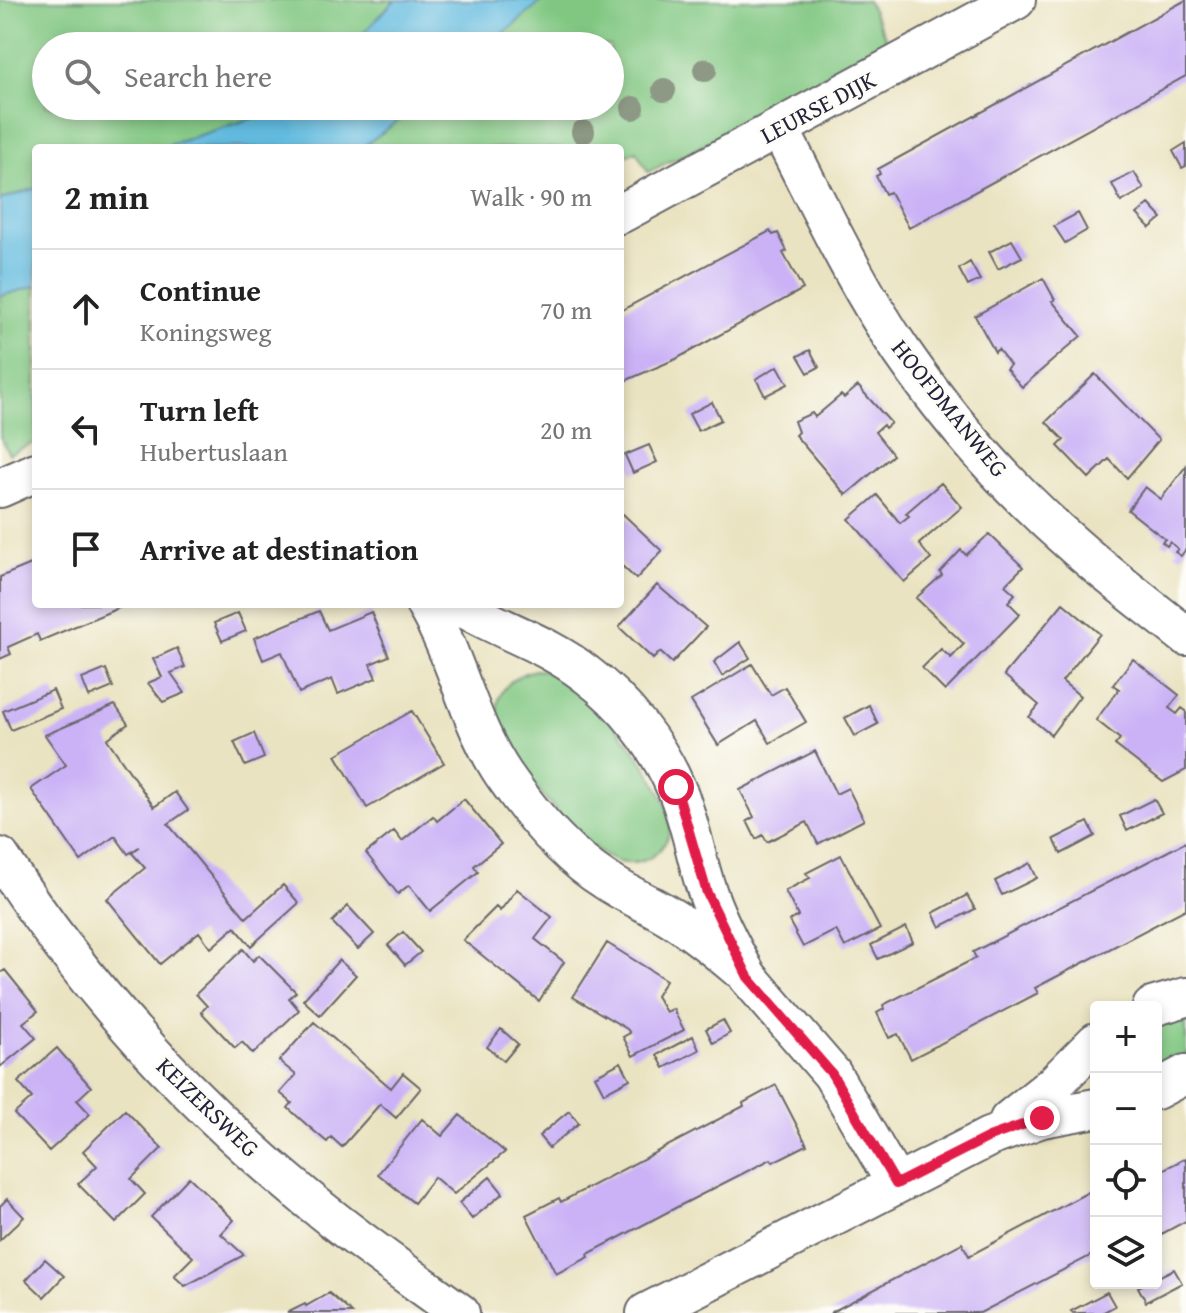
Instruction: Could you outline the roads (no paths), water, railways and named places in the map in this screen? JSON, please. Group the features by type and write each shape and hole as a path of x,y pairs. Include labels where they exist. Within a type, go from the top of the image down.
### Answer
{"street":[{"name":"LEURSE DIJK","path":"624,212 1016,0"},
{"name":"HOOFDMANWEG","path":"779,128 869,299 903,353 942,404 1027,501 1065,537 1186,636"},
{"path":"0,488 32,474"},
{"path":"427,608 453,658 484,740 502,773 535,816 602,879 678,921 748,977 832,1074 896,1184"},
{"path":"464,608 555,652 600,684 626,710 676,787 707,893 748,977"},
{"name":"KEIZERSWEG","path":"0,857 88,981 213,1115 304,1196 460,1313"},
{"path":"1162,1004 1186,997"},
{"path":"963,1149 1022,1110 1090,1048"},
{"path":"1162,1087 1186,1074"},
{"path":"646,1313 963,1149 1028,1121 1090,1109"}],"water":[{"path":"395,0 543,0 505,32 364,32"},
{"path":"246,120 399,120 366,144 172,144"},
{"path":"32,189 32,287 0,296 0,200"}]}
